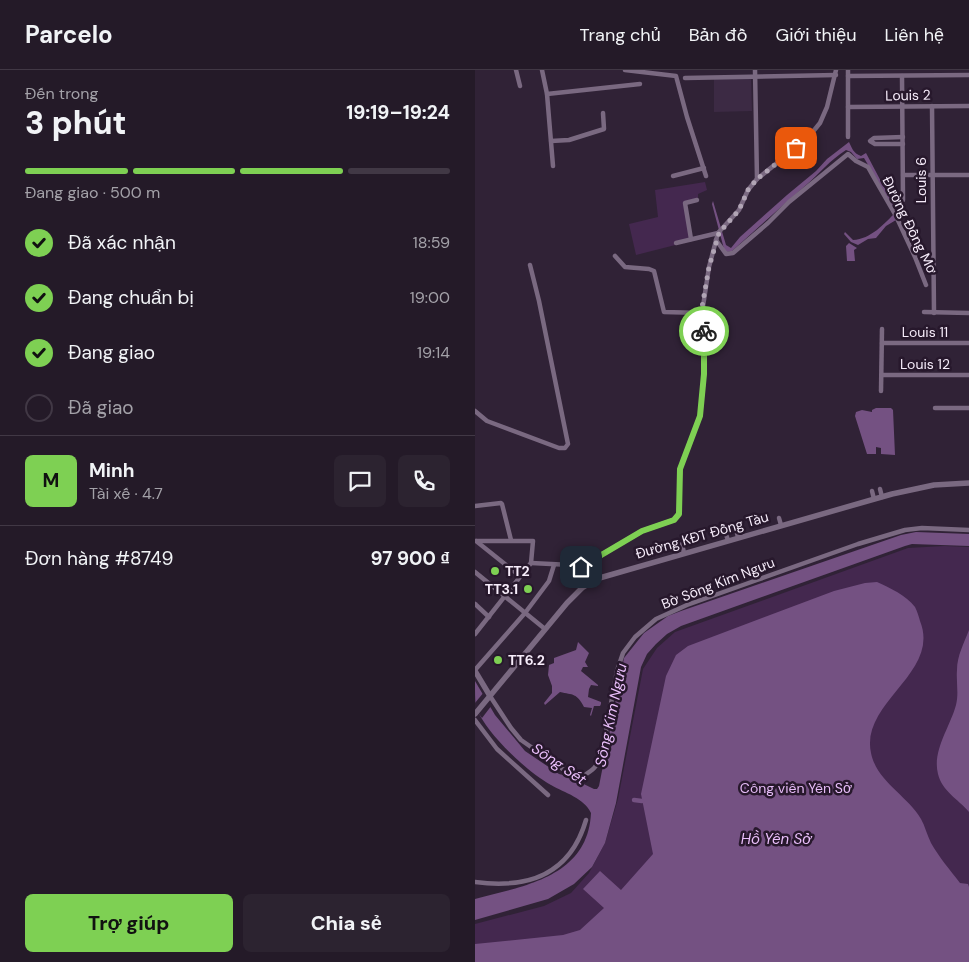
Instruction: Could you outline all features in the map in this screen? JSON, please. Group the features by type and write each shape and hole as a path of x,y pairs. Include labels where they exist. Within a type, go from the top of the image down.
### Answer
{"main road":[{"name":"Đường KĐT Đồng Tàu","path":"476,713 567,603 587,584 603,576 874,499 922,487 969,484"},
{"path":"475,671 490,697"}],"street":[{"path":"516,70 520,86"},
{"path":"542,70 547,94 553,166"},
{"path":"625,70 676,76 706,176"},
{"path":"755,70 757,179"},
{"path":"848,70 848,137"},
{"path":"581,567 642,531 674,520 679,514 680,469 700,416 704,350 701,313 716,240 721,231 739,210 748,190 757,179 807,139 820,123 836,72 685,78"},
{"path":"848,76 902,76 941,73 969,75"},
{"path":"902,76 903,200"},
{"path":"547,94 640,84"},
{"name":"Louis 6","path":"932,106 934,312"},
{"name":"Louis 2","path":"848,107 969,106"},
{"path":"551,141 569,140 604,129 603,113"},
{"path":"903,137 875,138 870,141 875,144 903,144"},
{"name":"Đường Đồng Mơ","path":"716,240 726,254 733,252 768,223 789,202 848,154 856,161 864,164 873,176 896,216 926,285"},
{"path":"673,176 703,168"},
{"path":"903,175 969,175"},
{"path":"691,239 685,203 697,200"},
{"path":"676,243 721,231"},
{"path":"615,256 625,267 649,268 654,271 664,312 701,313"},
{"path":"475,412 487,421 559,448 565,448 568,444 530,265"},
{"path":"924,312 969,313"},
{"path":"881,390 882,329"},
{"name":"Louis 11","path":"882,343 969,343"},
{"name":"Louis 12","path":"881,375 969,376"},
{"path":"935,408 969,408"},
{"path":"880,489 883,497"},
{"path":"872,491 874,499"},
{"path":"475,506 501,503 511,540"},
{"path":"779,518 781,525"},
{"name":"Bờ Sông Kim Ngưu","path":"490,697 521,740 578,779 590,772 598,764 602,753 617,671 623,653 635,637 656,619 687,605 858,544 905,530 922,528 969,530"},
{"path":"735,530 738,537"},
{"path":"725,532 728,540"},
{"path":"475,634 531,563 533,541 476,542"},
{"path":"476,542 520,576"},
{"path":"682,544 684,553"},
{"path":"531,563 571,565"},
{"path":"475,671 549,582 553,565"},
{"path":"475,572 545,629"},
{"path":"587,572 587,584"},
{"path":"475,604 489,616"},
{"path":"475,720 497,749 548,795"},
{"path":"475,882 517,883 548,873 570,854 579,842 586,820"}],"shaded area":[{"path":"714,79 751,79 752,111 714,112"}],"green space":[{"path":"705,182 707,190 698,194 698,199 685,202 691,241 636,255 629,224 658,217 655,190"},
{"name":"Hồ Yên Sở","path":"969,547 969,962 475,962 475,924 544,906 571,893 589,873 605,843 618,799 643,669 657,648 675,632 908,548"}],"water":[{"path":"849,142 858,155 861,156 866,153 894,206 897,208 901,207 897,209 901,217 886,226 876,238 868,239 858,245 851,242 844,234 845,232 853,240 866,237 877,230 896,212 864,158 857,159 851,152 846,150 732,251 727,252 724,249 712,204 713,201 726,245 731,248 740,237 816,171 827,159"},
{"path":"849,243 857,248 854,250 855,261 847,261 846,246"},
{"path":"876,408 891,408 893,410 895,455 881,454 881,448 876,447 876,454 867,454 855,416 856,412 862,410 872,412"},
{"path":"916,532 969,534 969,546 912,544 905,546 681,626 667,634 647,654 641,667 616,803 605,843 592,867 574,884 548,899 475,920 475,899 532,883 566,865 579,852 587,835 591,813 584,803 574,796 551,785 530,771 498,741 476,708 475,681 495,715 525,751 559,774 597,789 624,658 644,633 668,616 681,611 901,535"},
{"name":"Hồ Yên Sở","path":"877,582 902,595 915,607 920,621 923,640 920,656 911,672 877,718 871,735 871,753 879,772 915,810 921,819 937,853 960,883 968,884 969,962 475,962 475,944 563,935 580,930 604,908 583,889 600,871 621,890 653,854 641,794 666,676 676,655 688,646 834,591"},
{"path":"969,630 969,812 940,780 937,757 956,705 957,665"},
{"path":"578,642 589,653 585,662 588,667 583,667 581,671 598,685 591,685 588,697 601,702 600,706 594,706 591,716 592,708 584,707 577,697 571,694 560,692 545,705 544,703 552,693 552,686 548,675 549,665 554,663 554,658 576,650"}],"pier":[{"path":"484,692 492,705 482,718 475,709 475,703"}],"waterway":[{"path":"634,800 642,801"}],"way so far":[{"path":"704,331 701,313 709,267 719,233 739,210 748,190 757,179 796,148"}],"place":[{"name":"TT2","path":"495,571"},
{"name":"TT3.1","path":"528,589"},
{"name":"TT6.2","path":"498,660"}],"route":[{"path":"581,567 642,531 674,520 679,514 680,469 700,416 704,374 704,331"}],"water label":[{"name":"Sông Kim Ngưu","path":"611,715"},
{"name":"Sông Sét","path":"559,764"}],"park label":[{"name":"Công viên Yên Sở","path":"796,788"}]}
